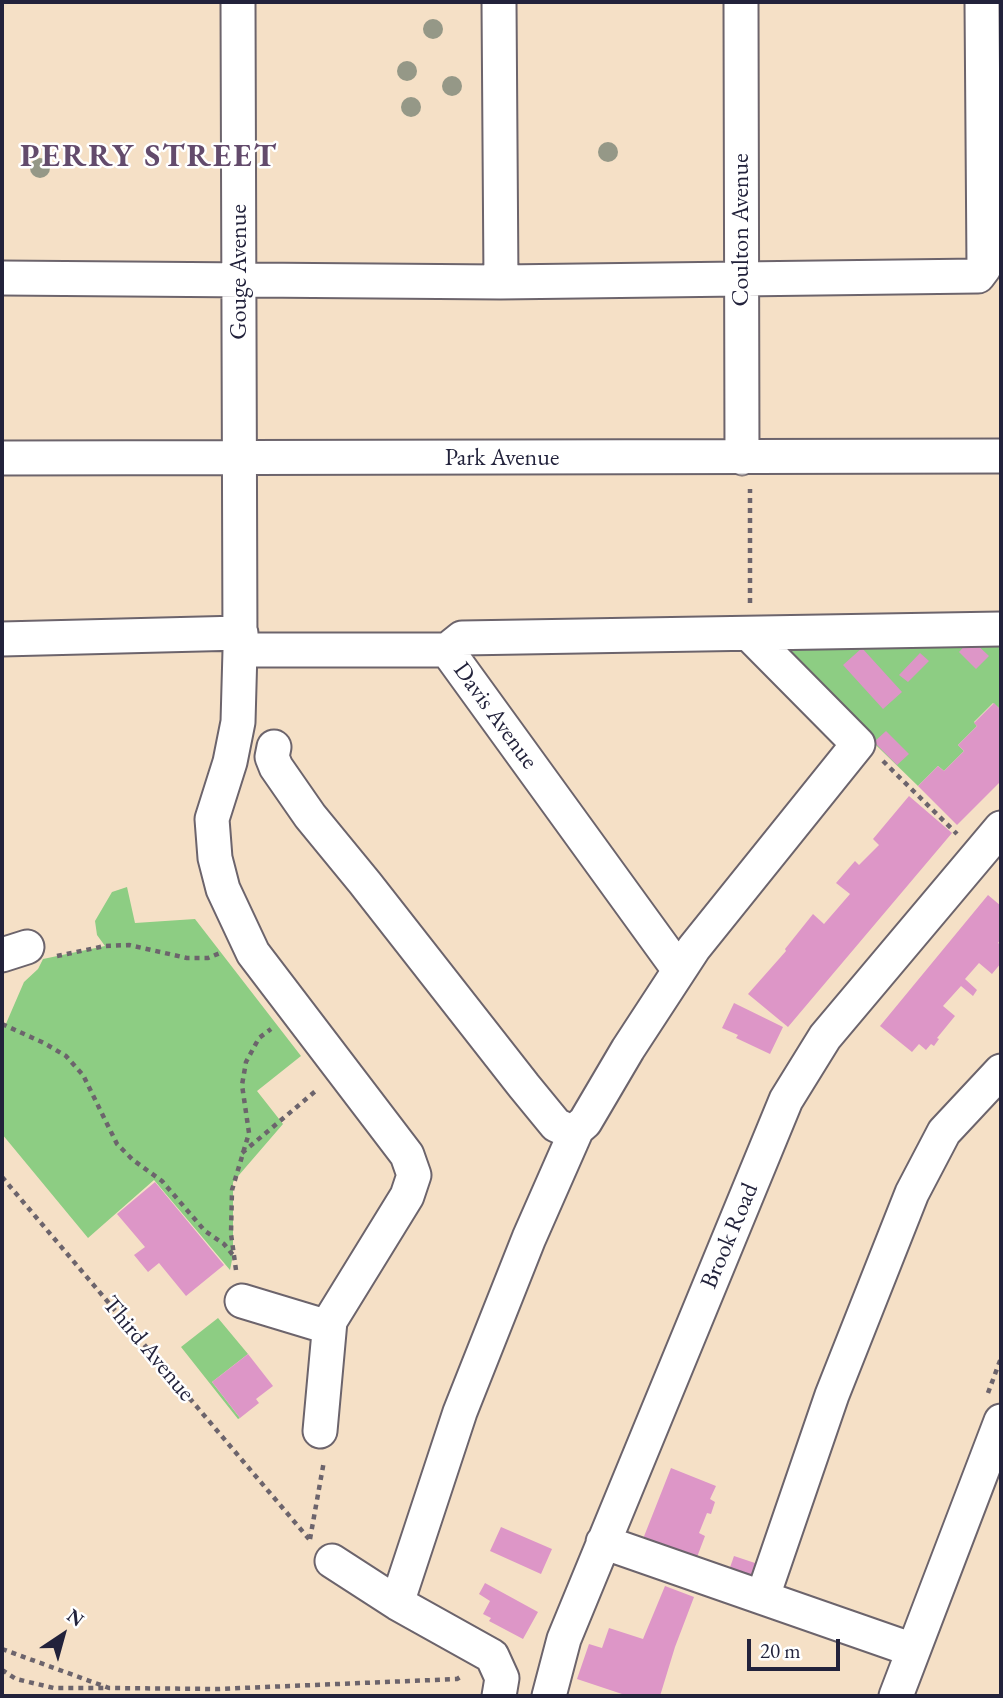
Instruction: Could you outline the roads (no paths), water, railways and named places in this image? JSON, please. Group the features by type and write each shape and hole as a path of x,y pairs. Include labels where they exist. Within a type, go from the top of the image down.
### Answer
{"street":[{"name":"Gouge Avenue","path":"238,2 240,457"},
{"path":"499,2 501,282"},
{"name":"Coulton Avenue","path":"741,2 740,278 746,458"},
{"path":"2,278 501,282 978,276 984,268 982,2"},
{"name":"Park Avenue","path":"2,458 1001,456"},
{"path":"240,457 238,722 230,762 213,813 212,830 219,881 245,939 267,972 410,1160 414,1179 407,1196 336,1308 328,1327 323,1442"},
{"path":"447,650 463,638 1001,629"},
{"path":"397,1603 460,1412 529,1238 578,1129 679,970 770,851 858,744 750,635"},
{"name":"Davis Avenue","path":"2,639 240,642 447,650 679,970"},
{"path":"274,747 272,757 276,767 305,810 544,1111 562,1129 578,1129"},
{"name":"Brook Road","path":"549,1696 564,1639 786,1100 825,1037 992,844"},
{"path":"763,1596 832,1395 912,1193 944,1132 1001,1071"},
{"path":"242,1301 328,1327"},
{"path":"896,1696 1001,1421"},
{"path":"603,1542 913,1650"},
{"path":"321,1550 397,1603 492,1657 500,1685"}],"district":[{"name":"PERRY STREET","path":"149,157"}]}
